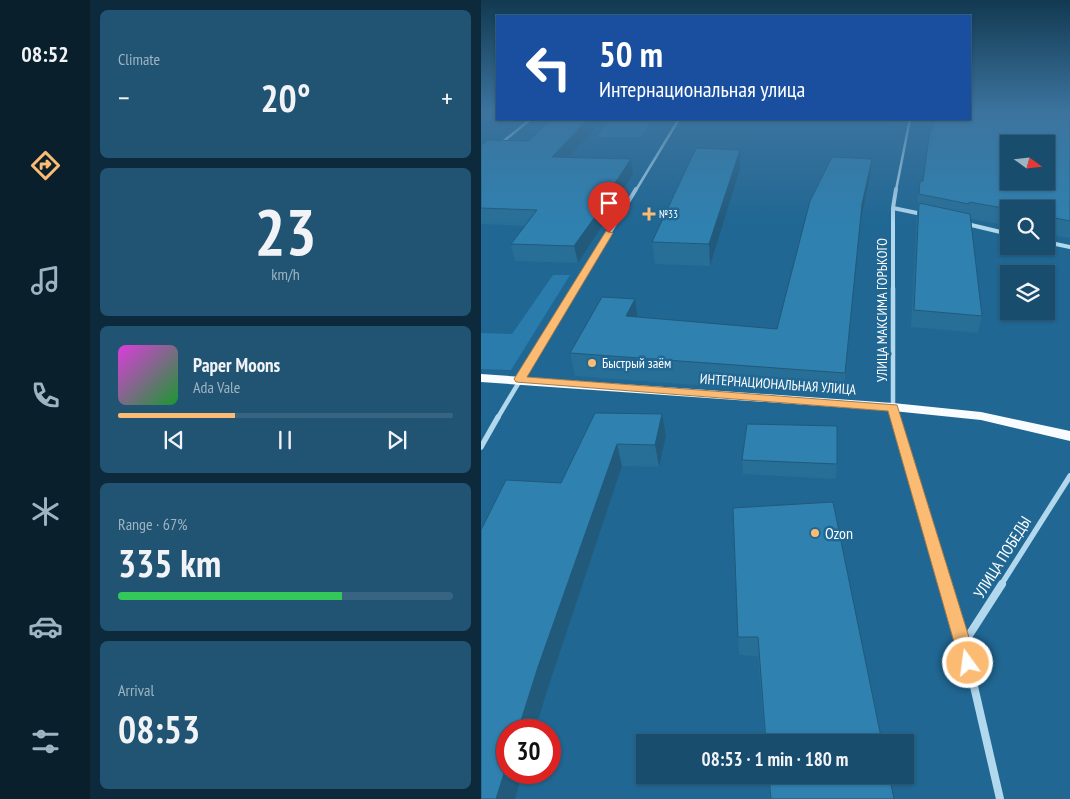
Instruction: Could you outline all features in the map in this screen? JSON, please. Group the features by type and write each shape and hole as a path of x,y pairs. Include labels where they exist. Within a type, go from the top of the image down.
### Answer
{"main road":[{"name":"ИНТЕРНАЦИОНАЛЬНАЯ УЛИЦА","path":"481,378 520,379 893,407 981,416 1070,436"}],"street":[{"path":"481,447 520,379 660,149"},
{"name":"УЛИЦА МАКСИМА ГОРЬКОГО","path":"903,149 893,208 893,407 964,643"},
{"path":"893,208 931,217"},
{"path":"960,223 1000,232"},
{"path":"1055,244 1070,247"},
{"name":"УЛИЦА ПОБЕДЫ","path":"964,643 1070,476"},
{"path":"964,643 1000,799"}],"shaded area":[{"path":"553,275 570,275 511,370 481,369 481,333 512,334"}],"building":[{"path":"481,149 559,149 552,157 631,159 599,207 602,207 574,246 511,244 537,210 481,208"},
{"path":"695,149 740,150 709,244 652,242"},
{"path":"927,149 1000,149 1000,190 1055,190 1055,149 1070,149 1070,221 1055,218 1055,200 1000,200 1000,207 969,202 969,204 919,194 920,181 923,181"},
{"path":"832,157 872,159 862,204 845,373 570,353 602,297 635,299 626,316 777,329 810,201"},
{"path":"919,203 970,214 982,316 914,310"},
{"path":"595,413 662,414 655,445 617,444 521,719 496,719 496,784 501,784 496,799 481,799 481,530 506,480 561,483"},
{"path":"747,424 837,426 837,464 742,460"},
{"path":"833,502 880,734 765,734 758,637 738,637 733,508"},
{"path":"770,784 891,784 894,799 771,799"}],"place":[{"name":"№33","path":"649,214"},
{"name":"Быстрый заём","path":"592,363"},
{"name":"Ozon","path":"815,533"}],"route":[{"path":"609,233 520,379 893,407 964,643 968,663"}]}
